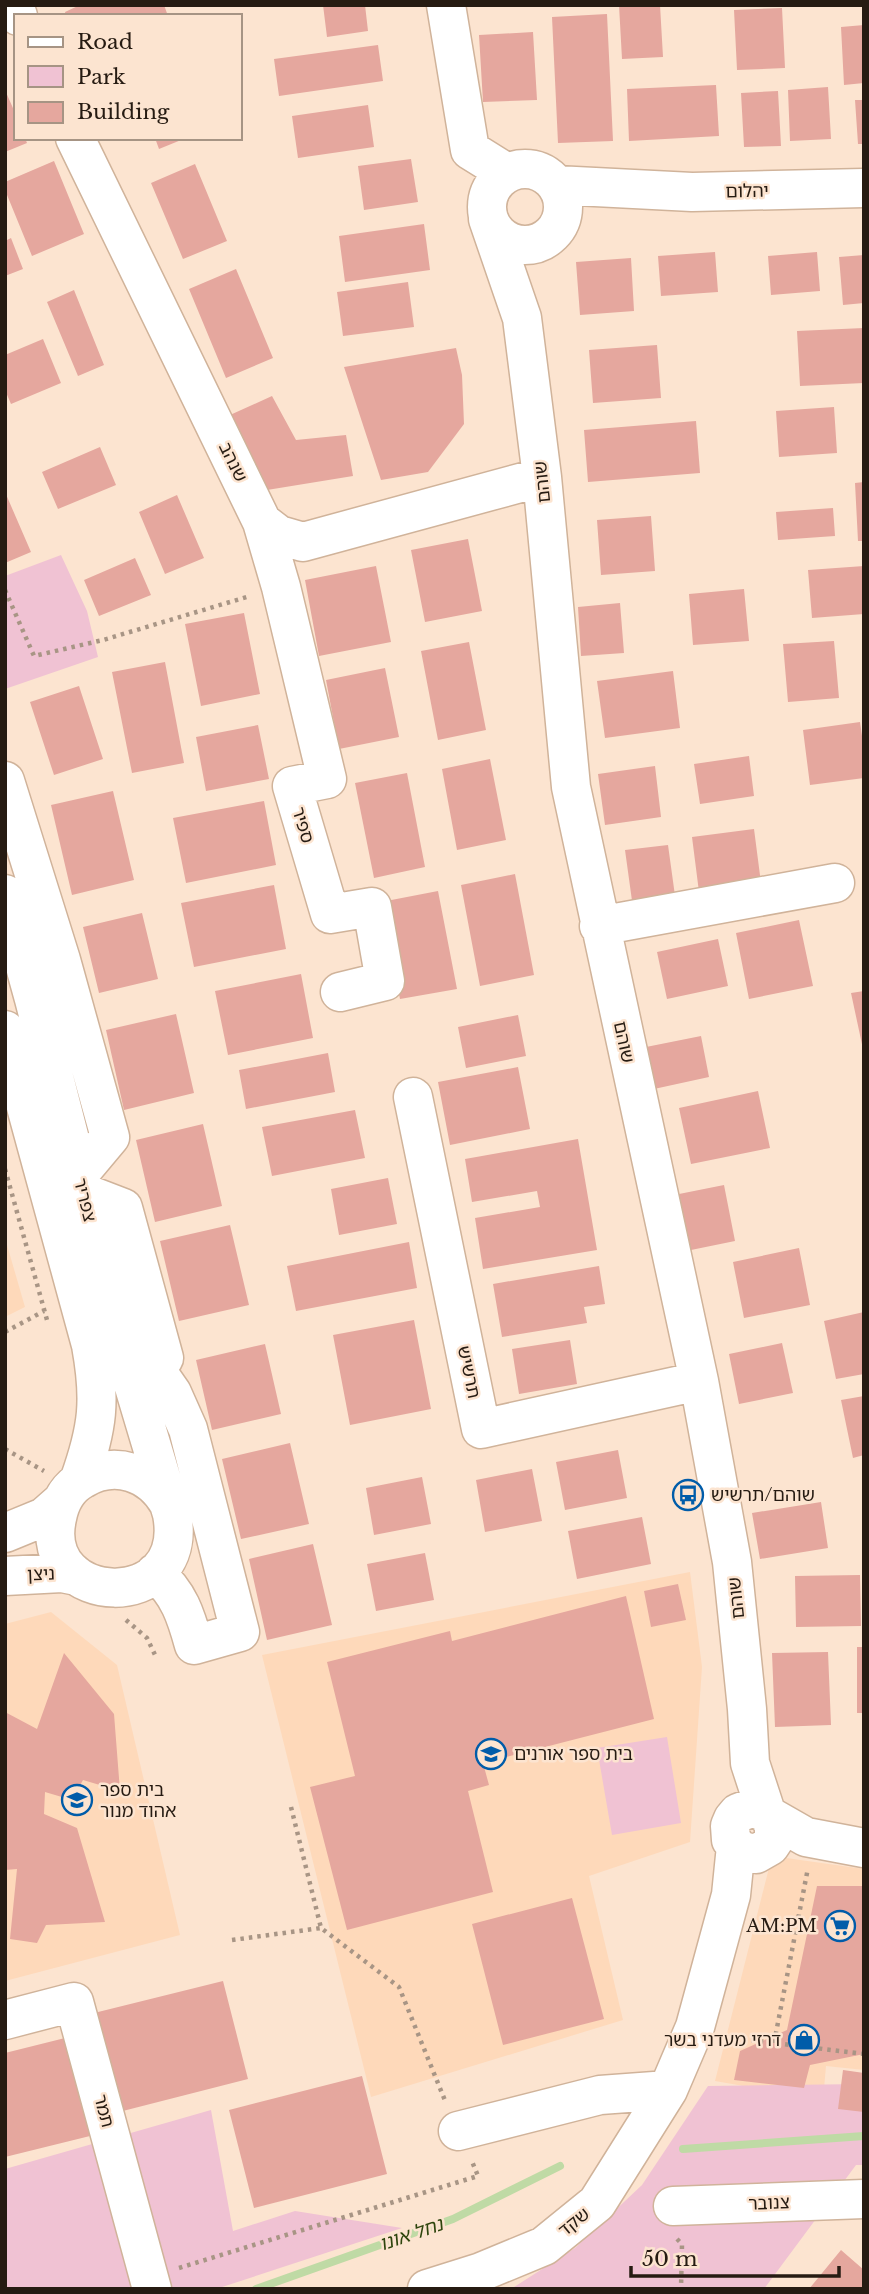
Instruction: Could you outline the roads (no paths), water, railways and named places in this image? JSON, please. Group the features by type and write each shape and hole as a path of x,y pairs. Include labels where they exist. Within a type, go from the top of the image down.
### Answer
{"street":[{"path":"446,5 470,150 507,173"},
{"name":"שנהב","path":"76,140 262,522"},
{"path":"520,169 534,170 546,175 553,215 528,245 515,245 503,239 488,219 486,205 489,192 496,181 507,173 520,169"},
{"name":"יהלום","path":"553,215 629,190 692,192 864,188"},
{"name":"שוהם","path":"522,318 553,215"},
{"name":"שוהם","path":"488,219 522,318 542,477 570,788 699,1381 732,1562 750,1763 770,1833 731,1895 692,2033 668,2090"},
{"path":"262,522 279,535 303,542 542,477"},
{"name":"ספיר","path":"262,522 281,587 327,779 292,786 330,914 372,907 385,981 340,992"},
{"path":"5,781 61,960 110,1137 81,1183"},
{"path":"599,926 835,883"},
{"name":"צפריר","path":"5,894 12,948 81,1183 147,1386 149,1440 169,1504"},
{"name":"צפריר","path":"5,1030 61,1304 91,1345 98,1401 95,1429 71,1490"},
{"name":"תרשיש","path":"413,1097 481,1429 699,1381"},
{"path":"5,1533 44,1517 71,1490 97,1472 124,1470 146,1478 155,1485 169,1504 174,1535 166,1560 164,1582 186,1616 194,1645 240,1632 188,1429 172,1393 147,1386"},
{"path":"149,1440 188,1429"},
{"path":"71,1490 55,1523 56,1540 65,1562 77,1576 101,1587 120,1589 164,1582 223,1566"},
{"name":"ניצן","path":"5,1576 48,1573 77,1576"},
{"path":"770,1833 864,1848"},
{"name":"תמר","path":"5,2020 74,2002 150,2283"},
{"path":"458,2131 600,2095 668,2090"},
{"name":"שקד","path":"427,2289 481,2272 544,2246 597,2203 668,2090"},
{"name":"צנובר","path":"674,2221 864,2199"}],"waterway":[{"name":"נחל אונו","path":"683,2149 864,2136"},
{"name":"נחל אונו","path":"256,2289 453,2219 560,2166"}],"place":[{"name":"שוהם/תרשיש","path":"688,1495"},
{"name":"בית ספר אורנים","path":"491,1754"},
{"name":"בית ספר אהוד מנור","path":"77,1800"},
{"name":"AM:PM","path":"840,1926"},
{"name":"דרזי מעדני בשר","path":"804,2040"}]}
